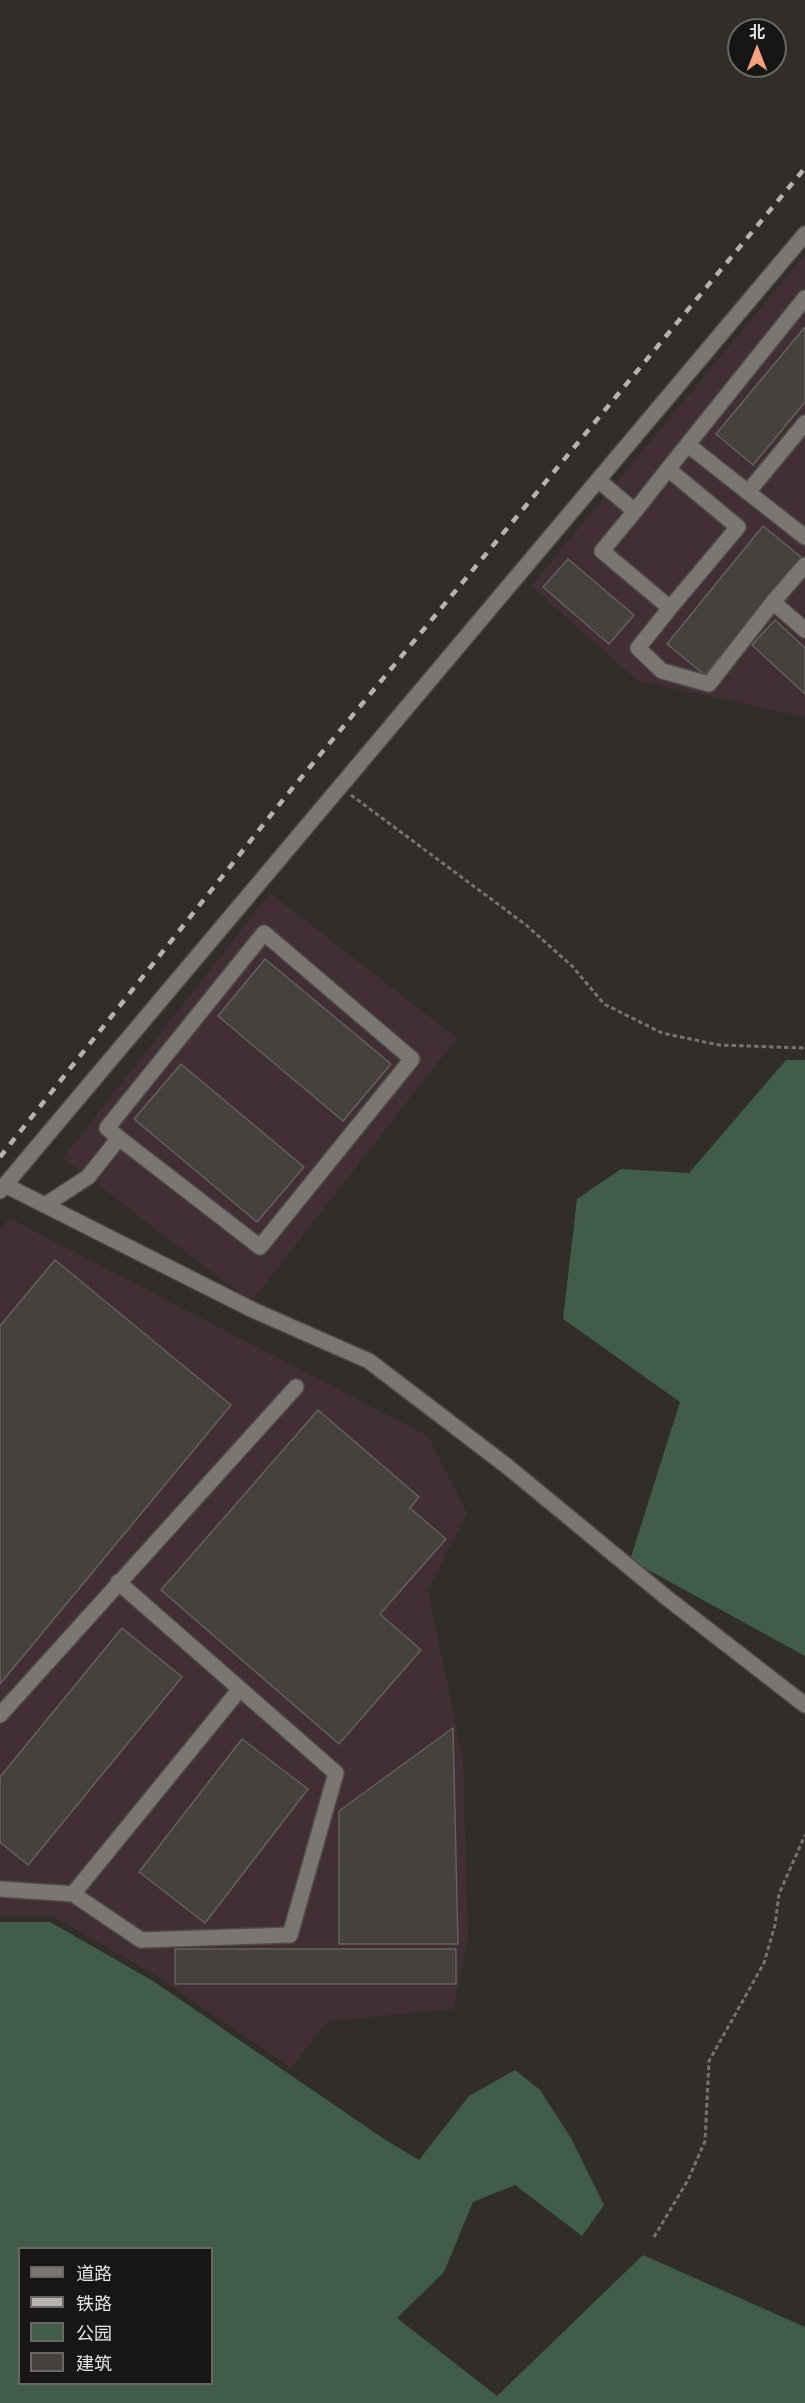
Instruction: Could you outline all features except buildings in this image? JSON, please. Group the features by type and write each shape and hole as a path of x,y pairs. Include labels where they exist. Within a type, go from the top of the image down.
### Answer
{"street":[{"path":"805,234 3,1188 45,1205 253,1310 369,1361 508,1467 667,1598 805,1704"},
{"path":"670,608 602,551 805,298"},
{"path":"748,492 805,423"},
{"path":"688,445 805,537"},
{"path":"668,470 738,527 638,648 662,671 709,684 805,565"},
{"path":"598,480 635,511"},
{"path":"773,602 805,630"},
{"path":"264,933 412,1059 260,1247 119,1138 107,1128 264,933"},
{"path":"45,1205 88,1177 119,1138"},
{"path":"0,1715 296,1387"},
{"path":"0,1889 73,1894 141,1940 290,1935 336,1773 118,1582"},
{"path":"73,1894 240,1689"}],"path":[{"path":"340,787 526,925 572,966 604,1004 662,1033 719,1045 805,1048"},
{"path":"654,2237 688,2180 705,2141 709,2061 764,1963 776,1925 779,1894 805,1835"}],"shaded area":[{"path":"805,254 805,717 638,681 531,586"},
{"path":"270,893 457,1038 251,1302 63,1158"},
{"path":"9,1218 428,1436 467,1513 428,1590 463,1760 468,1937 453,2009 328,2021 291,2068 155,1975 52,1916 0,1916 0,1229"}],"green space":[{"path":"786,1060 805,1060 805,1656 630,1560 680,1402 563,1319 577,1199 621,1169 689,1173"},
{"path":"0,1922 50,1922 153,1981 384,2139 419,2160 469,2096 515,2070 540,2090 571,2138 604,2205 582,2236 515,2185 473,2202 444,2272 397,2318 497,2396 643,2255 805,2327 805,2403 0,2403"}],"railway":[{"path":"0,1157 286,796 805,168"}]}
